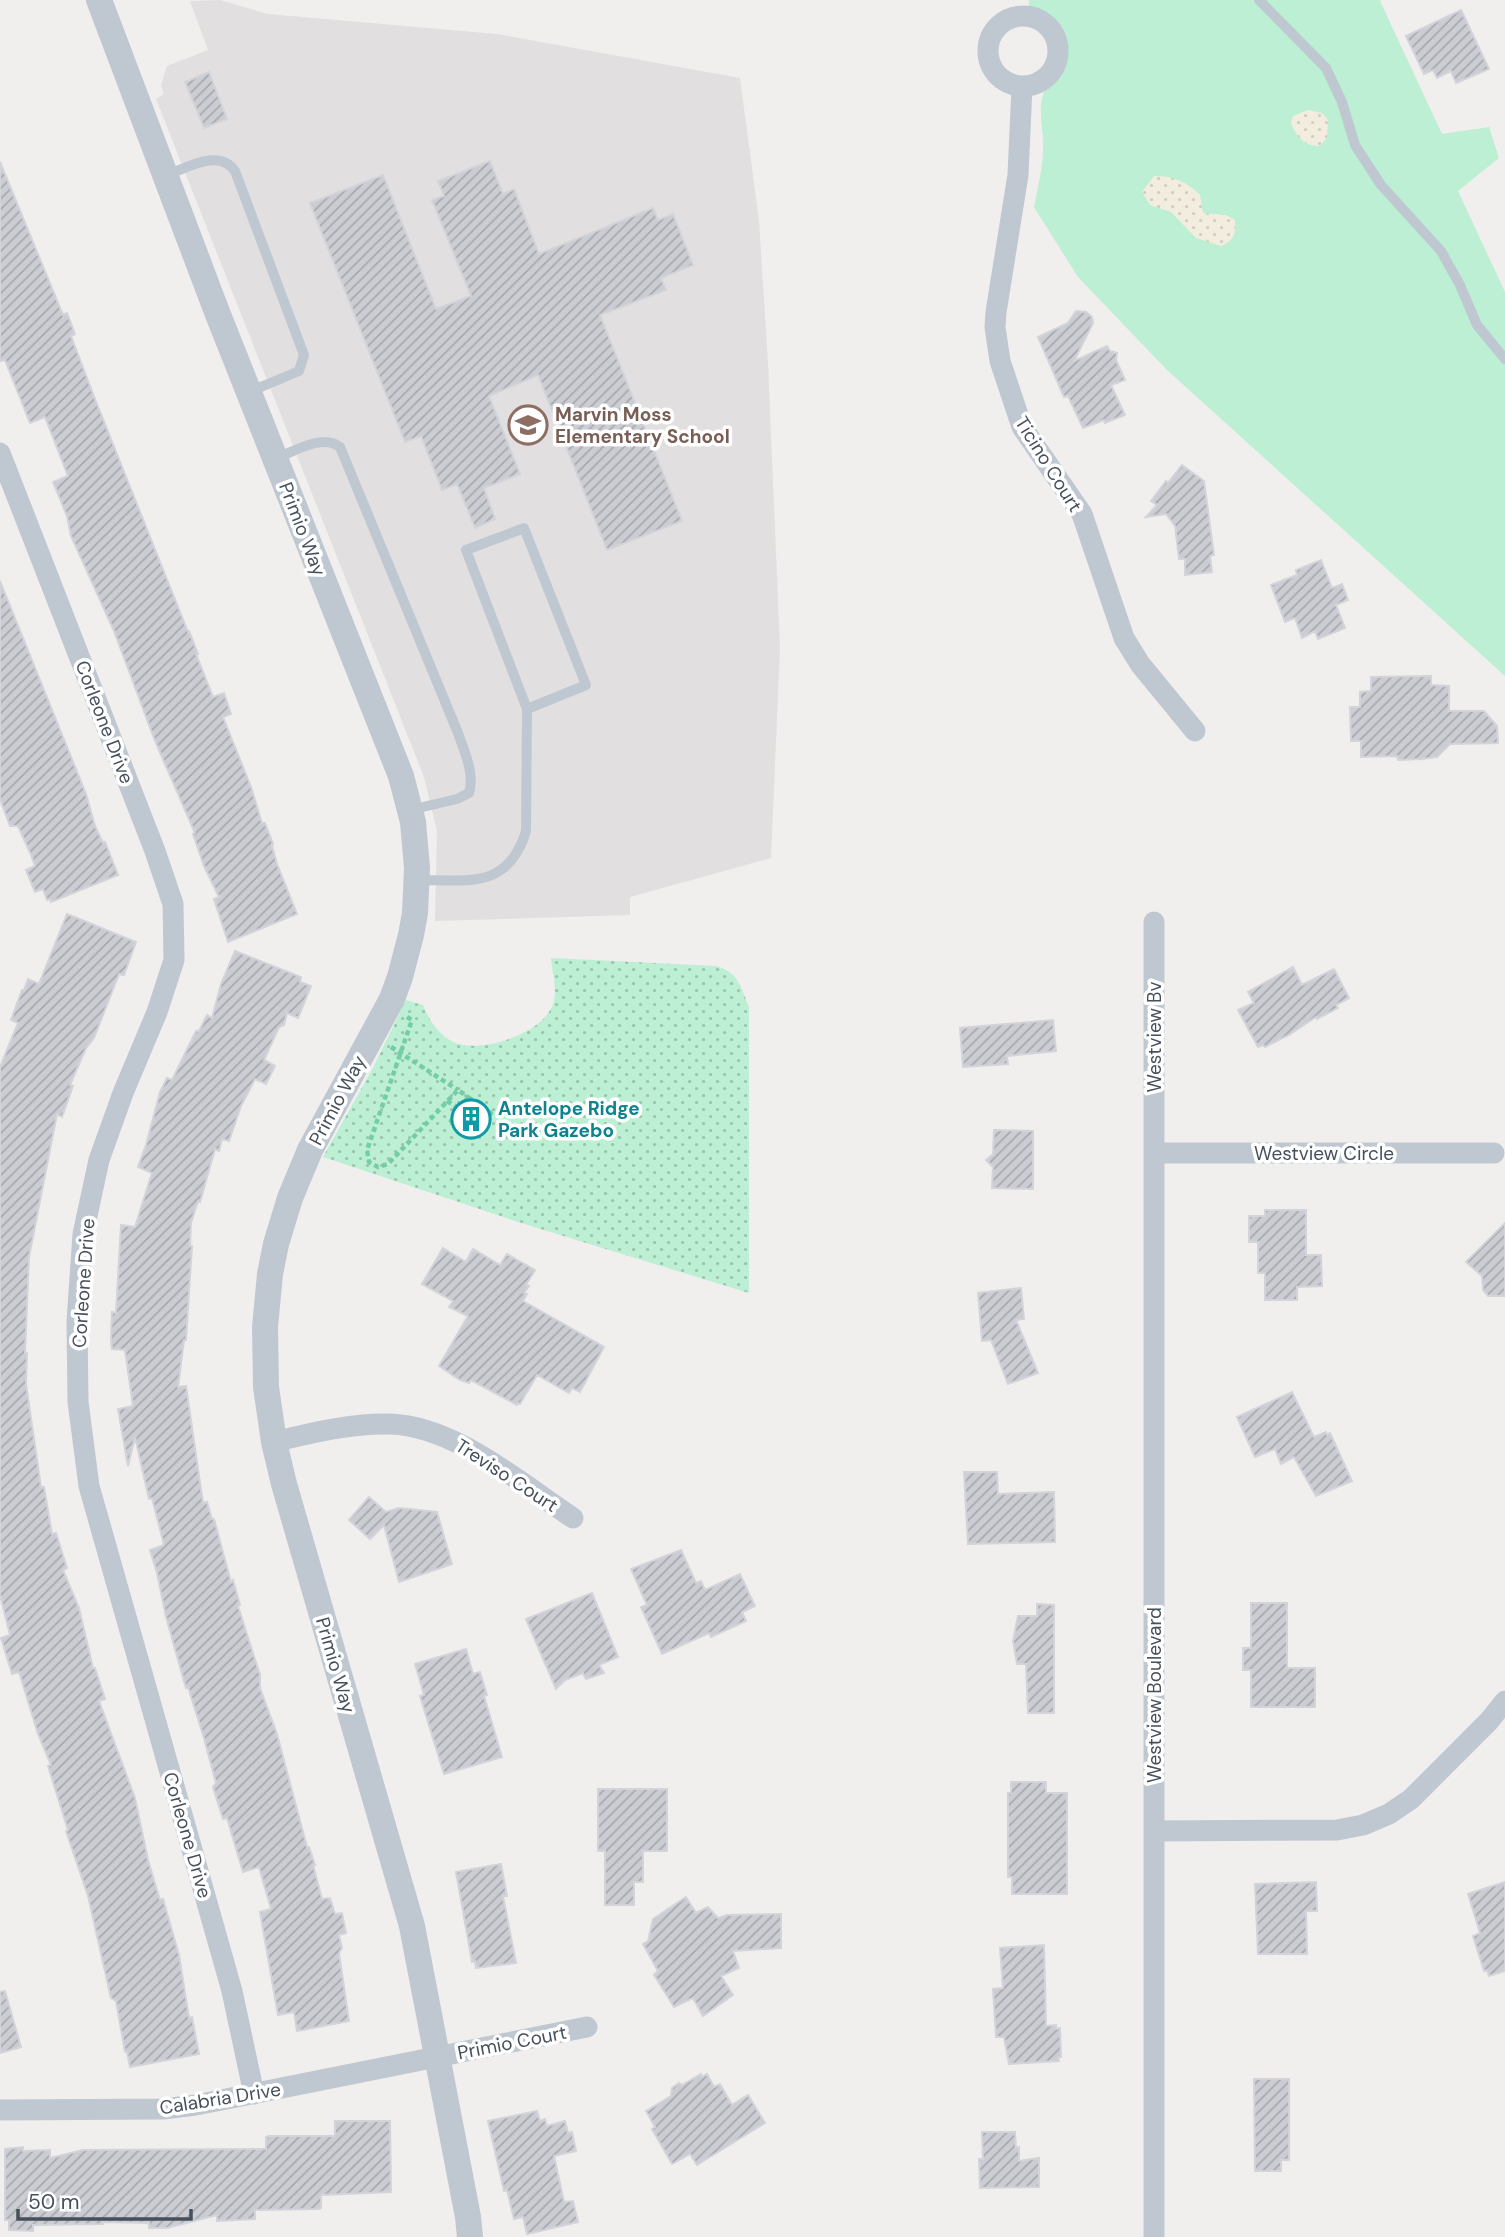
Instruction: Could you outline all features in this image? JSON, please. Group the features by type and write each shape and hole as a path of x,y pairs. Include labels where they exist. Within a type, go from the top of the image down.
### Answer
{"street":[{"name":"Primio Way","path":"99,0 249,392 401,776 416,843 418,880 406,959 387,1007 310,1150 290,1198 276,1244 265,1327 266,1387 274,1442 412,1926 470,2237"},
{"path":"1022,8 1048,25 1056,37 1059,50 1056,64 1048,76 1036,84 1022,86 1007,83 996,74 989,62 988,47 996,28 1022,8"},
{"name":"Ticino Court","path":"1022,86 1018,175 996,312 997,345 1004,376 1022,427 1082,514 1124,638 1140,664 1195,731"},
{"name":"Corleone Drive","path":"0,453 150,838 173,904 174,960 157,1012 123,1093 99,1160 83,1234 77,1321 78,1402 89,1486 232,1991 254,2094"},
{"name":"Westview Bv","path":"1154,922 1154,1153"},
{"name":"Westview Circle","path":"1154,1153 1494,1153"},
{"name":"Westview Boulevard","path":"1154,1153 1154,2237"},
{"name":"Treviso Court","path":"274,1442 369,1425 390,1424 436,1432 463,1444 573,1518"},
{"path":"1154,1831 1337,1830 1363,1825 1389,1814 1411,1799 1489,1721 1505,1701"},
{"name":"Primio Court","path":"438,2057 587,2027"},
{"name":"Calabria Drive","path":"0,2110 163,2109 254,2094 438,2057"}],"lane":[{"path":"1259,0 1326,68 1342,102 1355,145 1381,185 1441,251 1460,285 1477,325 1505,359"},
{"path":"166,176 203,162 218,160 230,164 240,183 304,355 299,371 249,392"},
{"path":"275,458 321,442 331,442 340,447 458,733 469,766 469,793 457,800 410,810"},
{"path":"418,880 487,879 507,867 516,857 526,831 527,709 466,550 524,528 586,685 527,709"}],"path":[{"path":"387,1007 412,1020 367,1150 369,1162 378,1167 388,1164 457,1090"},
{"path":"371,1037 401,1052 468,1097 491,1113 474,1138 451,1121 468,1097"},
{"path":"447,1101 460,1109"}],"shaded area":[{"name":"Marvin Moss Elementary School","path":"220,0 268,14 497,34 740,78 759,221 780,648 771,858 630,897 630,915 435,921 437,831 424,777 156,99 164,94 161,85 167,66 208,50 190,1"}],"green space":[{"path":"1029,0 1382,0 1380,1 1442,134 1489,127 1499,158 1458,191 1505,292 1505,676 1166,369 1078,277 1034,207 1043,159 1043,95 1060,68 1066,54 1066,46 1057,28 1029,13"},
{"path":"551,958 716,966 730,972 738,982 749,1007 749,1293 518,1222 323,1157 373,1068 406,1000 423,1005 435,1026 453,1042 479,1046 495,1043 526,1031 539,1023 549,1012 555,996"}],"sand":[{"path":"1308,110 1322,113 1328,120 1327,138 1319,146 1302,140 1291,123 1293,116"},
{"path":"1154,176 1173,178 1190,186 1200,195 1203,213 1226,215 1235,220 1231,239 1221,246 1196,238 1171,212 1150,205 1142,192"}],"building":[{"path":"1461,10 1489,69 1456,83 1451,71 1437,78 1433,70 1424,74 1406,36"},
{"path":"209,72 227,119 204,128 185,82"},
{"path":"490,161 503,194 514,189 539,254 653,208 658,220 673,214 693,265 661,278 666,290 600,315 682,521 607,550 538,375 489,396 520,474 484,488 495,519 475,528 457,484 442,490 421,436 405,442 310,203 383,175 436,309 471,296 432,200 444,196 438,181"},
{"path":"0,162 63,315 67,313 75,334 71,336 213,697 224,693 231,714 223,717 251,787 262,823 265,823 273,844 277,864 297,914 228,942 214,899 219,897 204,866 193,834 195,833 155,741 114,631 71,536 67,516 53,482 68,476 45,417 30,423 5,360 0,361"},
{"path":"1076,311 1086,312 1092,317 1093,323 1074,361 1107,346 1110,351 1117,353 1116,360 1125,380 1111,385 1125,415 1083,428 1068,396 1064,397 1038,337 1068,323"},
{"path":"1182,465 1204,481 1214,555 1210,556 1212,572 1185,575 1185,559 1179,559 1175,526 1166,514 1146,517 1157,505 1151,501"},
{"path":"1321,560 1332,588 1342,584 1348,600 1336,605 1345,628 1318,639 1315,631 1302,638 1295,618 1285,622 1271,585 1297,575 1296,570"},
{"path":"0,581 86,794 95,826 103,843 105,842 118,875 51,902 50,899 47,900 43,889 35,892 26,870 35,866 31,855 18,826 10,826 0,799"},
{"path":"1431,676 1431,685 1449,686 1449,711 1484,711 1497,726 1498,743 1450,744 1437,757 1422,759 1398,760 1397,756 1361,757 1361,741 1351,741 1350,707 1360,707 1360,692 1371,691 1371,677"},
{"path":"67,914 136,942 124,975 119,974 94,1038 86,1048 70,1085 73,1086 62,1117 57,1114 29,1257 26,1384 41,1487 44,1487 52,1534 56,1533 67,1568 63,1570 79,1608 93,1668 105,1699 99,1701 135,1798 148,1860 160,1900 163,1899 179,1955 189,2018 192,2017 199,2054 130,2067 116,2001 111,1998 88,1896 66,1831 68,1830 48,1766 51,1765 38,1734 19,1672 12,1674 1,1638 10,1635 0,1595 0,1067 18,1023 11,1020 22,990 28,979 39,984"},
{"path":"235,951 301,977 300,982 311,986 298,1018 287,1013 284,1025 279,1027 264,1060 275,1066 266,1084 255,1079 241,1106 229,1141 222,1139 219,1151 215,1149 191,1223 186,1340 178,1387 186,1386 203,1503 207,1502 214,1519 231,1582 233,1580 240,1605 238,1606 260,1675 260,1688 277,1734 307,1847 315,1865 322,1899 330,1898 335,1914 342,1913 346,1933 339,1935 342,1948 339,1953 349,2021 297,2031 294,2012 278,2015 260,1912 271,1909 259,1867 243,1872 227,1818 223,1819 213,1787 216,1783 204,1738 188,1687 186,1688 166,1617 150,1550 164,1545 152,1498 149,1499 135,1437 128,1466 118,1409 133,1406 125,1350 112,1349 111,1338 112,1312 116,1313 121,1225 135,1227 152,1173 138,1167 160,1092 167,1078 172,1080 207,1015 212,1018 221,984"},
{"path":"1293,967 1302,985 1334,969 1349,998 1336,1005 1338,1008 1317,1019 1316,1017 1289,1035 1265,1047 1258,1047 1238,1010 1254,1003 1248,992"},
{"path":"1053,1020 1056,1051 1007,1056 1008,1064 963,1067 960,1028"},
{"name":"Antelope Ridge Park Gazebo","path":"469,1104 486,1116 474,1133 457,1120"},
{"path":"994,1130 1033,1131 1033,1189 992,1188 993,1167 986,1160 993,1154"},
{"path":"1265,1210 1306,1210 1306,1255 1321,1255 1322,1286 1297,1287 1297,1300 1265,1300 1265,1273 1258,1273 1258,1242 1249,1242 1249,1216 1265,1216"},
{"path":"1505,1223 1505,1296 1488,1296 1483,1290 1482,1276 1466,1262"},
{"path":"443,1248 466,1262 473,1249 500,1265 507,1254 535,1270 526,1285 529,1286 523,1301 604,1347 580,1392 572,1388 569,1393 537,1375 517,1405 471,1380 469,1383 460,1380 439,1366 468,1316 449,1307 453,1301 422,1284"},
{"path":"1021,1288 1024,1319 1016,1320 1038,1373 1008,1384 991,1340 982,1341 978,1293"},
{"path":"1292,1392 1314,1437 1330,1433 1352,1481 1316,1496 1294,1457 1281,1464 1275,1449 1255,1457 1237,1417"},
{"path":"964,1472 997,1472 998,1494 1054,1492 1055,1542 968,1544"},
{"path":"369,1497 386,1512 399,1508 437,1512 452,1564 399,1582 384,1525 370,1539 349,1520"},
{"path":"681,1550 696,1583 701,1581 705,1590 740,1574 755,1606 742,1612 746,1621 711,1637 709,1633 662,1654 641,1607 647,1605 631,1569"},
{"path":"592,1593 618,1657 599,1665 604,1673 586,1679 583,1673 565,1680 556,1689 526,1619"},
{"path":"1251,1603 1287,1603 1287,1668 1315,1668 1315,1707 1251,1707 1251,1670 1243,1670 1243,1648 1251,1648"},
{"path":"1037,1604 1054,1605 1054,1713 1028,1713 1026,1664 1017,1664 1013,1641 1018,1616 1037,1616"},
{"path":"466,1649 473,1674 480,1672 487,1695 484,1696 502,1757 444,1774 420,1696 424,1695 415,1664"},
{"path":"1011,1782 1046,1782 1046,1793 1067,1793 1067,1894 1012,1894 1012,1877 1008,1877 1008,1793 1011,1793"},
{"path":"598,1789 667,1789 667,1851 643,1851 643,1882 634,1882 634,1905 605,1905 605,1851 598,1851"},
{"path":"501,1864 507,1896 503,1896 516,1963 476,1968 475,1961 472,1962 456,1872"},
{"path":"1316,1882 1317,1911 1306,1911 1307,1954 1258,1954 1255,1884"},
{"path":"1505,1882 1505,1971 1489,1976 1487,1970 1484,1971 1473,1936 1480,1933 1468,1894"},
{"path":"686,1897 696,1913 708,1907 718,1918 727,1915 781,1914 781,1948 733,1951 739,1968 721,1976 733,1995 703,2016 693,1998 674,2007 654,1975 658,1971 643,1944 648,1941 653,1919"},
{"path":"1044,1945 1046,2026 1056,2025 1056,2029 1060,2028 1061,2057 1058,2057 1059,2061 1009,2064 1004,2037 996,2037 993,1989 1003,1988 1000,1948"},
{"path":"5,1991 21,2047 0,2053 0,1992"},
{"path":"701,2074 702,2077 707,2074 714,2087 720,2084 732,2105 748,2095 765,2123 697,2165 690,2154 672,2164 652,2129 655,2127 646,2111 671,2096 672,2088 679,2083 682,2085"},
{"path":"1254,2079 1289,2079 1289,2160 1281,2160 1281,2171 1255,2171"},
{"path":"537,2111 540,2121 545,2119 547,2126 565,2121 568,2133 572,2132 576,2151 554,2156 564,2202 573,2201 578,2222 527,2234 523,2217 514,2219 507,2190 504,2191 488,2121"},
{"path":"335,2121 390,2121 391,2192 321,2195 319,2209 255,2210 255,2219 217,2221 217,2215 167,2228 149,2228 149,2223 102,2222 103,2224 33,2225 33,2231 9,2230 9,2220 5,2220 5,2149 23,2147 23,2151 50,2150 50,2158 83,2150 266,2149 266,2137 269,2136 335,2136"},
{"path":"982,2132 1015,2132 1019,2161 1039,2158 1039,2187 980,2188"}],"place":[{"name":"Marvin Moss Elementary School","path":"528,425"},
{"name":"Antelope Ridge Park Gazebo","path":"471,1119"}]}
